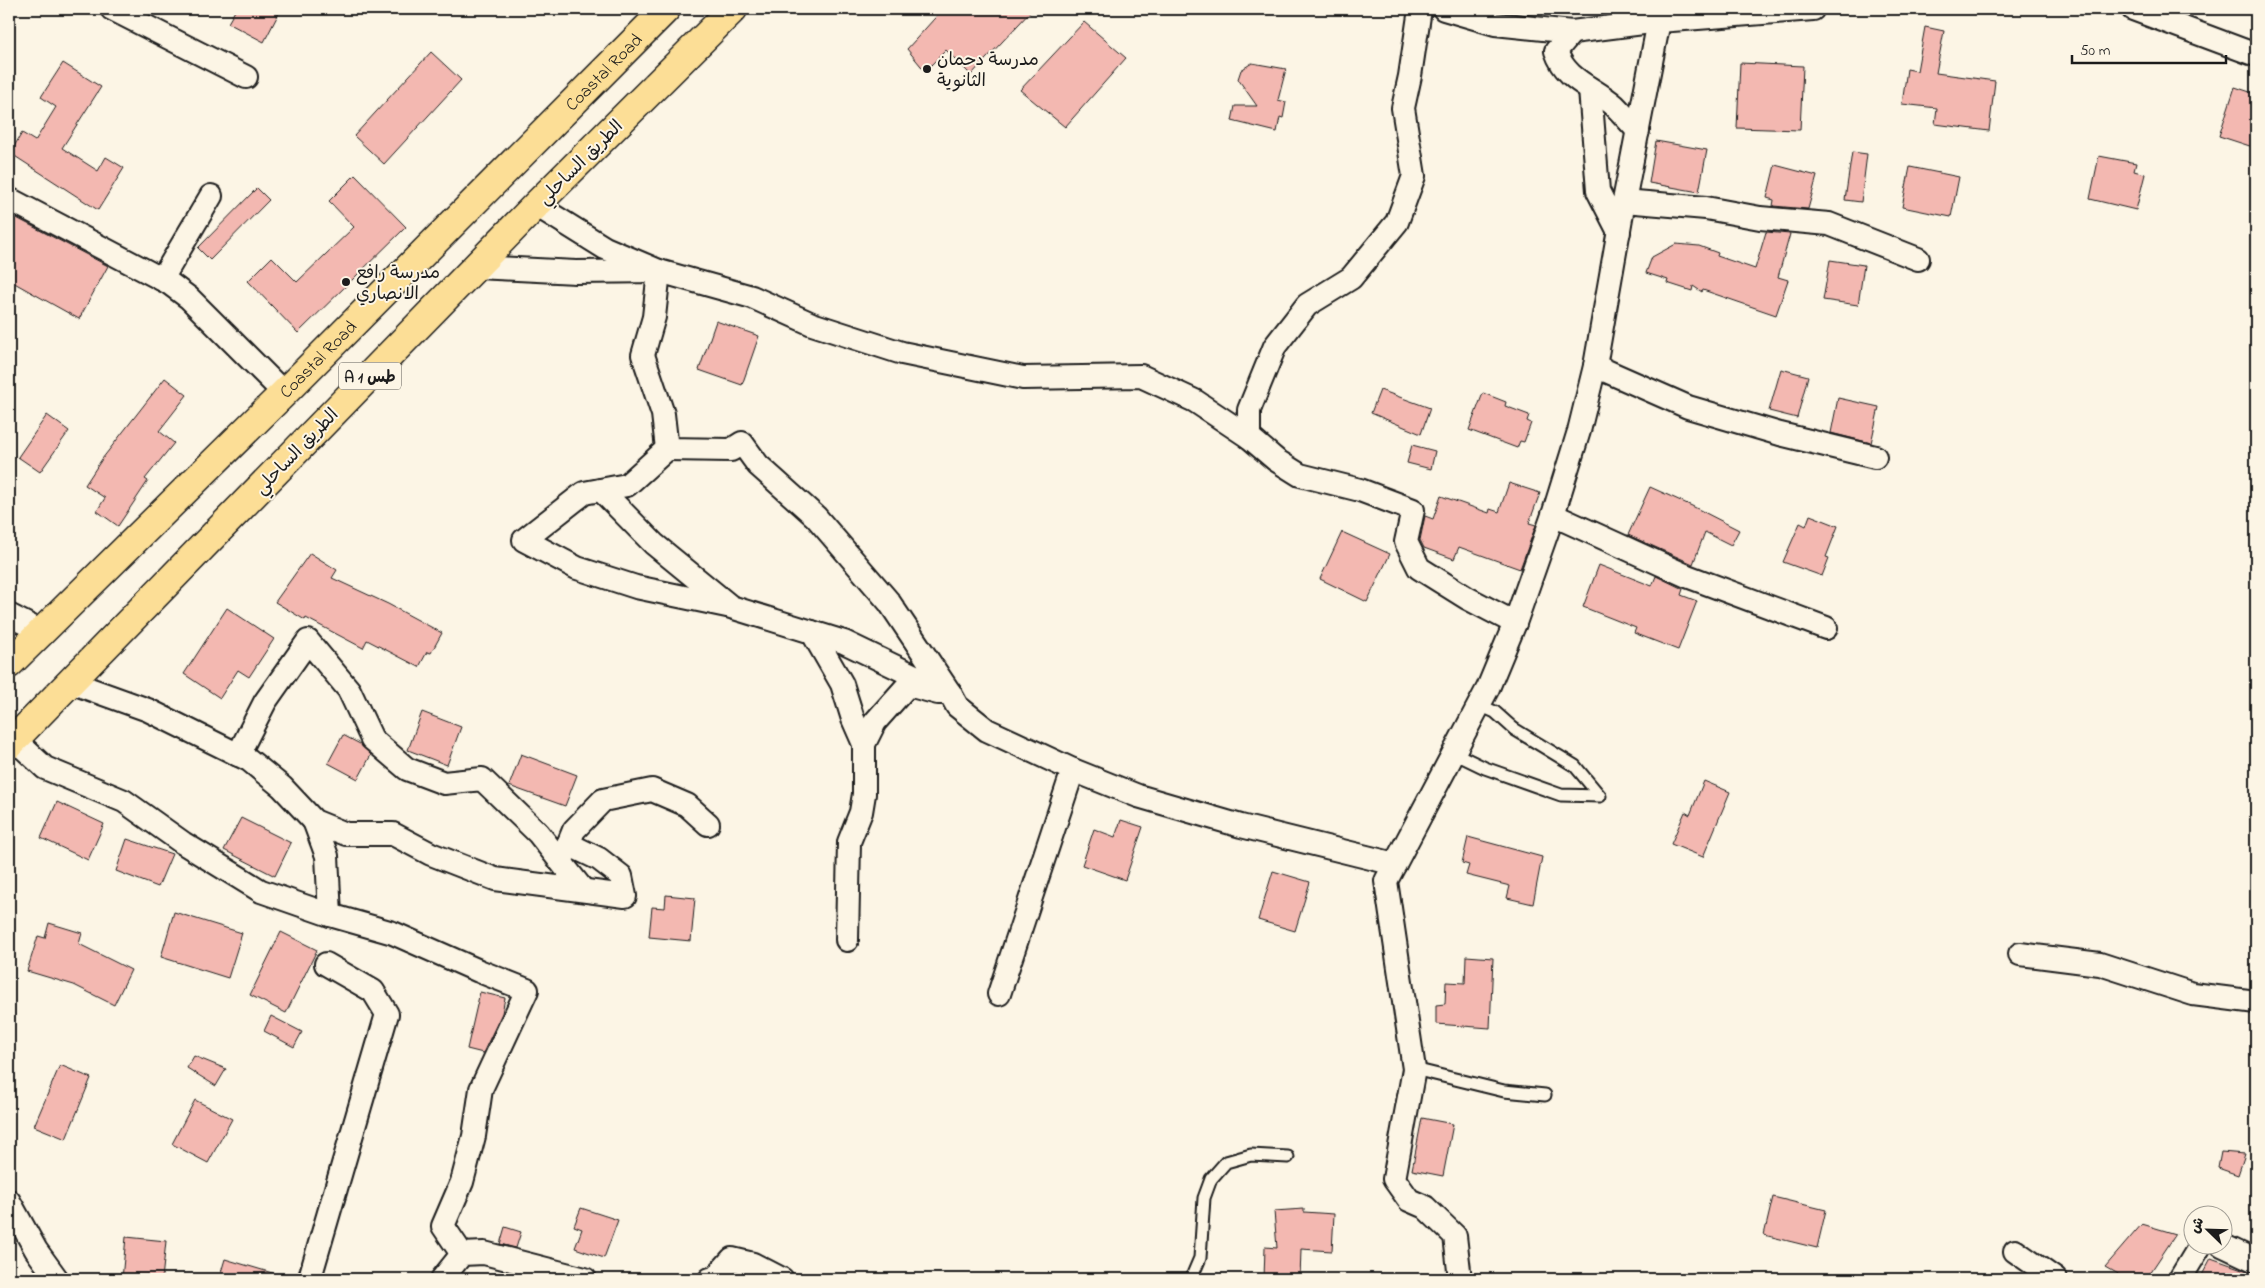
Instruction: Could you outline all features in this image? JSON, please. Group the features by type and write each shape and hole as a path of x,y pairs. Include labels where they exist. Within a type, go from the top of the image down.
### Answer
{"highway":[{"name":"Coastal Road","path":"9,664 40,631 284,393 666,9"},
{"name":"الطريق الساحلي","path":"12,742 536,205 734,9"}],"street":[{"path":"112,9 246,77"},
{"path":"1249,437 1249,410 1275,346 1308,305 1351,278 1397,222 1414,176 1403,108 1420,9"},
{"path":"1444,9 1495,24 1572,32 1659,21 1813,9"},
{"path":"2133,9 2256,55"},
{"path":"1460,1279 1455,1236 1425,1208 1409,1200 1394,1179 1414,1069 1386,881 1479,705 1514,623 1553,516 1579,431 1595,366 1624,201 1659,21"},
{"path":"1572,32 1556,51 1560,64 1576,80 1613,104 1638,131"},
{"path":"1590,89 1598,191 1619,232"},
{"path":"162,279 211,196"},
{"path":"9,199 162,279 189,298 284,393"},
{"path":"1624,201 1706,208 1760,218 1829,224 1918,259"},
{"path":"536,205 605,248 659,271 752,297 812,324 902,353 1023,378 1141,376 1195,401 1249,437 1276,460 1300,475 1360,490 1413,510 1406,542 1419,568 1467,598 1514,623"},
{"path":"476,267 576,272 659,271"},
{"path":"659,271 654,317 643,355 663,414 667,448"},
{"path":"1595,366 1688,407 1780,434 1875,456"},
{"path":"950,693 844,642 730,607 636,587 577,568 524,540 584,493 627,485 667,448 731,450 742,443 758,465 816,517 890,602 950,693 957,706 987,730 1073,770 1138,796 1241,826 1395,864"},
{"path":"601,490 654,544 730,607"},
{"path":"1553,516 1687,576 1826,628"},
{"path":"9,615 40,631"},
{"path":"812,632 842,684 853,719 864,744 864,794 860,812 849,842 847,940"},
{"path":"238,755 265,702 308,641 350,690 372,739 407,770 444,783 482,779 538,833 565,854 583,890"},
{"path":"70,682 148,710 249,760 282,787 314,820 346,834 393,834 431,854 495,879 625,896 621,876 599,860 565,854"},
{"path":"864,744 875,722 908,685 938,693 950,693"},
{"path":"12,742 45,768 124,800 183,843 261,890 393,933 527,990 481,1089 474,1136 462,1182 443,1226 462,1254"},
{"path":"999,994 1073,770"},
{"path":"565,854 574,830 603,800 652,790 688,805 708,824"},
{"path":"314,820 327,856 330,914"},
{"path":"2020,954 2100,964 2193,994 2256,1002"},
{"path":"313,1279 311,1274 387,1014 374,991 326,964"},
{"path":"9,1201 36,1250 57,1279"},
{"path":"2232,1249 2256,1260"},
{"path":"2015,1252 2055,1279"},
{"path":"442,1279 462,1254 484,1253 585,1279"},
{"path":"2180,1279 2194,1256"},
{"path":"710,1279 715,1278 732,1258 753,1264 782,1279"}],"lane":[{"path":"1454,753 1485,768 1561,795 1600,796 1575,766 1514,729 1495,712 1479,705"},
{"path":"1414,1069 1504,1090 1545,1095"},
{"path":"1191,1279 1200,1258 1204,1198 1211,1179 1226,1162 1251,1155 1288,1157"}],"building":[{"path":"236,9 281,9 264,42 228,23"},
{"path":"943,9 1033,9 971,75 946,50 925,71 907,49"},
{"name":"مدرسة دحمان الثانوية","path":"1084,22 1126,58 1065,127 1020,90"},
{"path":"1925,27 1944,31 1936,73 1995,81 1989,131 1935,124 1937,108 1902,104 1907,69 1917,71"},
{"path":"431,52 461,80 384,164 354,136"},
{"path":"63,63 101,87 62,148 98,171 106,157 124,168 98,210 10,153 22,133 35,141 56,107 41,97"},
{"path":"1252,63 1286,69 1278,100 1286,102 1283,118 1280,117 1277,132 1232,121 1235,106 1257,106 1238,79 1241,70"},
{"path":"1740,63 1803,66 1800,130 1737,128"},
{"path":"2235,87 2256,94 2256,148 2219,136"},
{"path":"1656,141 1707,150 1699,192 1649,183"},
{"path":"1852,152 1867,154 1861,202 1845,200"},
{"path":"2099,156 2136,163 2134,171 2145,174 2136,210 2090,199"},
{"path":"1775,165 1817,176 1808,209 1773,206 1774,200 1767,198"},
{"path":"1910,167 1959,177 1951,217 1902,207"},
{"path":"355,175 406,227 298,333 248,281 272,257 297,282 354,227 329,201"},
{"path":"257,188 269,200 210,260 198,248"},
{"path":"9,214 108,266 79,319 9,280"},
{"path":"1766,232 1790,234 1778,277 1788,280 1776,315 1703,290 1702,292 1693,286 1692,291 1667,283 1668,280 1646,273 1652,257 1676,244 1699,246 1718,253 1717,256 1755,269"},
{"path":"1830,260 1864,265 1858,305 1823,300"},
{"path":"716,321 759,336 742,385 699,370"},
{"path":"1781,369 1808,376 1797,418 1769,411"},
{"path":"165,378 187,395 159,431 174,443 145,479 148,481 118,526 97,511 105,498 85,485 102,459"},
{"path":"1380,390 1430,408 1421,434 1371,413"},
{"path":"1483,393 1506,402 1505,406 1529,415 1527,421 1531,423 1524,442 1520,441 1517,448 1469,430"},
{"path":"1838,398 1879,407 1871,443 1831,433"},
{"path":"47,415 69,431 40,472 18,457"},
{"path":"1412,445 1435,451 1431,469 1407,463"},
{"path":"1509,483 1540,493 1529,523 1536,525 1520,569 1459,547 1454,559 1424,548 1420,540 1425,516 1433,519 1441,496 1489,513 1490,509 1499,512"},
{"path":"1650,487 1739,530 1731,545 1705,532 1693,564 1628,535"},
{"path":"1810,515 1838,526 1826,557 1829,558 1822,576 1783,562 1800,523 1806,526"},
{"path":"1342,532 1390,554 1367,602 1320,579"},
{"path":"310,553 337,570 332,578 388,604 442,633 431,653 427,652 419,667 367,640 363,648 306,618 305,620 275,602"},
{"path":"1599,565 1652,586 1656,576 1683,589 1681,595 1697,601 1678,650 1634,633 1636,628 1583,607"},
{"path":"227,608 274,639 249,677 238,670 220,698 184,674"},
{"path":"422,712 461,727 447,765 408,750"},
{"path":"343,735 360,744 371,755 358,779 328,763"},
{"path":"521,754 577,775 565,806 509,786"},
{"path":"1704,781 1730,792 1703,857 1671,844 1685,812 1690,815"},
{"path":"57,802 104,824 88,860 41,838"},
{"path":"241,818 291,843 275,876 224,850"},
{"path":"1121,820 1143,827 1125,880 1082,865 1094,829 1115,837"},
{"path":"1468,837 1542,857 1533,904 1507,898 1510,886 1466,875 1469,865 1462,863"},
{"path":"127,839 172,854 158,887 116,871"},
{"path":"1273,871 1310,882 1295,931 1258,920"},
{"path":"666,895 695,898 691,941 649,937 652,907 665,908"},
{"path":"174,912 242,933 228,978 161,957"},
{"path":"49,923 82,933 79,944 131,970 114,1005 74,985 27,971 38,936 45,938"},
{"path":"281,932 317,950 286,1013 250,995"},
{"path":"1466,956 1493,958 1490,1028 1436,1024 1436,1005 1445,1004 1446,982 1465,983"},
{"path":"480,992 505,998 502,1013 483,1053 467,1049"},
{"path":"271,1016 302,1032 294,1047 264,1031"},
{"path":"194,1056 226,1069 216,1086 187,1068"},
{"path":"60,1065 91,1078 66,1139 34,1126"},
{"path":"195,1100 232,1119 208,1163 172,1144"},
{"path":"1422,1118 1453,1124 1443,1176 1412,1170"},
{"path":"2221,1152 2245,1154 2238,1175 2218,1168"},
{"path":"1773,1197 1826,1210 1817,1248 1764,1235"},
{"path":"581,1208 618,1220 604,1258 575,1248 582,1229 574,1226"},
{"path":"1304,1209 1304,1212 1334,1214 1332,1251 1301,1249 1300,1279 1264,1279 1265,1247 1277,1248 1274,1211"},
{"path":"2142,1224 2176,1234 2146,1279 2126,1279 2105,1267"},
{"path":"505,1227 521,1232 516,1248 500,1244"},
{"path":"126,1237 166,1241 162,1279 122,1279"},
{"path":"2211,1258 2256,1274 2256,1279 2200,1279"},
{"path":"225,1259 279,1275 278,1279 219,1279"}],"place":[{"name":"مدرسة دحمان الثانوية","path":"927,69"},
{"name":"مدرسة رافع الانصاري","path":"346,282"}]}
